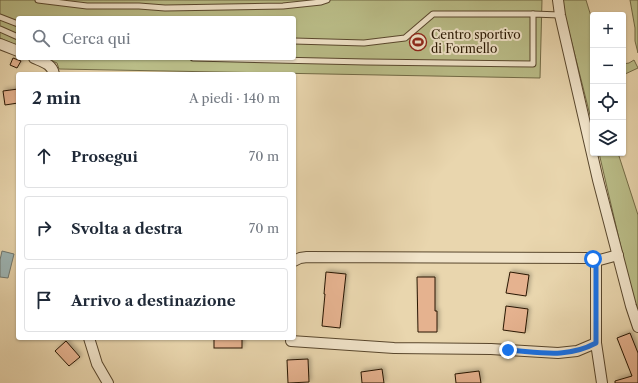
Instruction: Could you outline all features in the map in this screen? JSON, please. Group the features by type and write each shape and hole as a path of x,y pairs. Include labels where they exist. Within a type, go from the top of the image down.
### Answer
{"street":[{"path":"558,0 560,15 598,180 630,306 638,326"},
{"path":"0,44 16,50"},
{"path":"39,60 50,65 54,72"},
{"path":"296,260 307,257 353,256 591,258 596,261 618,255"},
{"path":"596,261 596,343 602,383"},
{"path":"90,340 97,364 108,383"},
{"path":"291,341 394,348 491,349 558,353 577,351 596,343"}],"lane":[{"path":"38,0 87,6 139,6 165,8 283,6 327,0"},
{"path":"296,41 364,43 405,38 433,14 560,15"},
{"path":"280,60 533,64 533,14"},
{"path":"0,17 16,23"},
{"path":"0,29 16,36"}],"green space":[{"name":"Centro sportivo di Formello","path":"0,0 542,0 540,78 296,73 296,72 59,69 57,63 50,60 296,60 296,16 16,16 16,45 0,38"},
{"path":"561,0 586,0 590,13 590,115"},
{"path":"630,0 638,0 638,53 635,41 635,28"},
{"path":"634,60 638,68 626,74 626,64"},
{"path":"600,156 619,156 638,215 638,313 630,286"}],"water":[{"path":"2,251 14,254 8,278 0,277 0,260"}],"building":[{"path":"13,58 21,61 17,68 10,65"},
{"path":"16,89 16,103 5,105 3,91"},
{"path":"326,272 346,274 340,328 322,326"},
{"path":"510,272 529,275 526,296 506,293"},
{"path":"417,277 435,277 435,311 437,311 437,332 418,332"},
{"path":"506,306 528,309 525,333 503,330"},
{"path":"630,333 638,353 638,383 615,383 615,381 632,376 617,338"},
{"path":"214,340 242,340 242,348 214,348"},
{"path":"66,341 80,357 69,366 55,351"},
{"path":"308,359 309,382 288,383 287,360"},
{"path":"382,369 384,383 362,383 361,372"},
{"path":"479,371 481,383 456,383 455,374"}],"place":[{"name":"Centro sportivo di Formello","path":"418,42"}],"route":[{"path":"508,350 563,353 582,350 596,343 596,261 593,259"}]}
